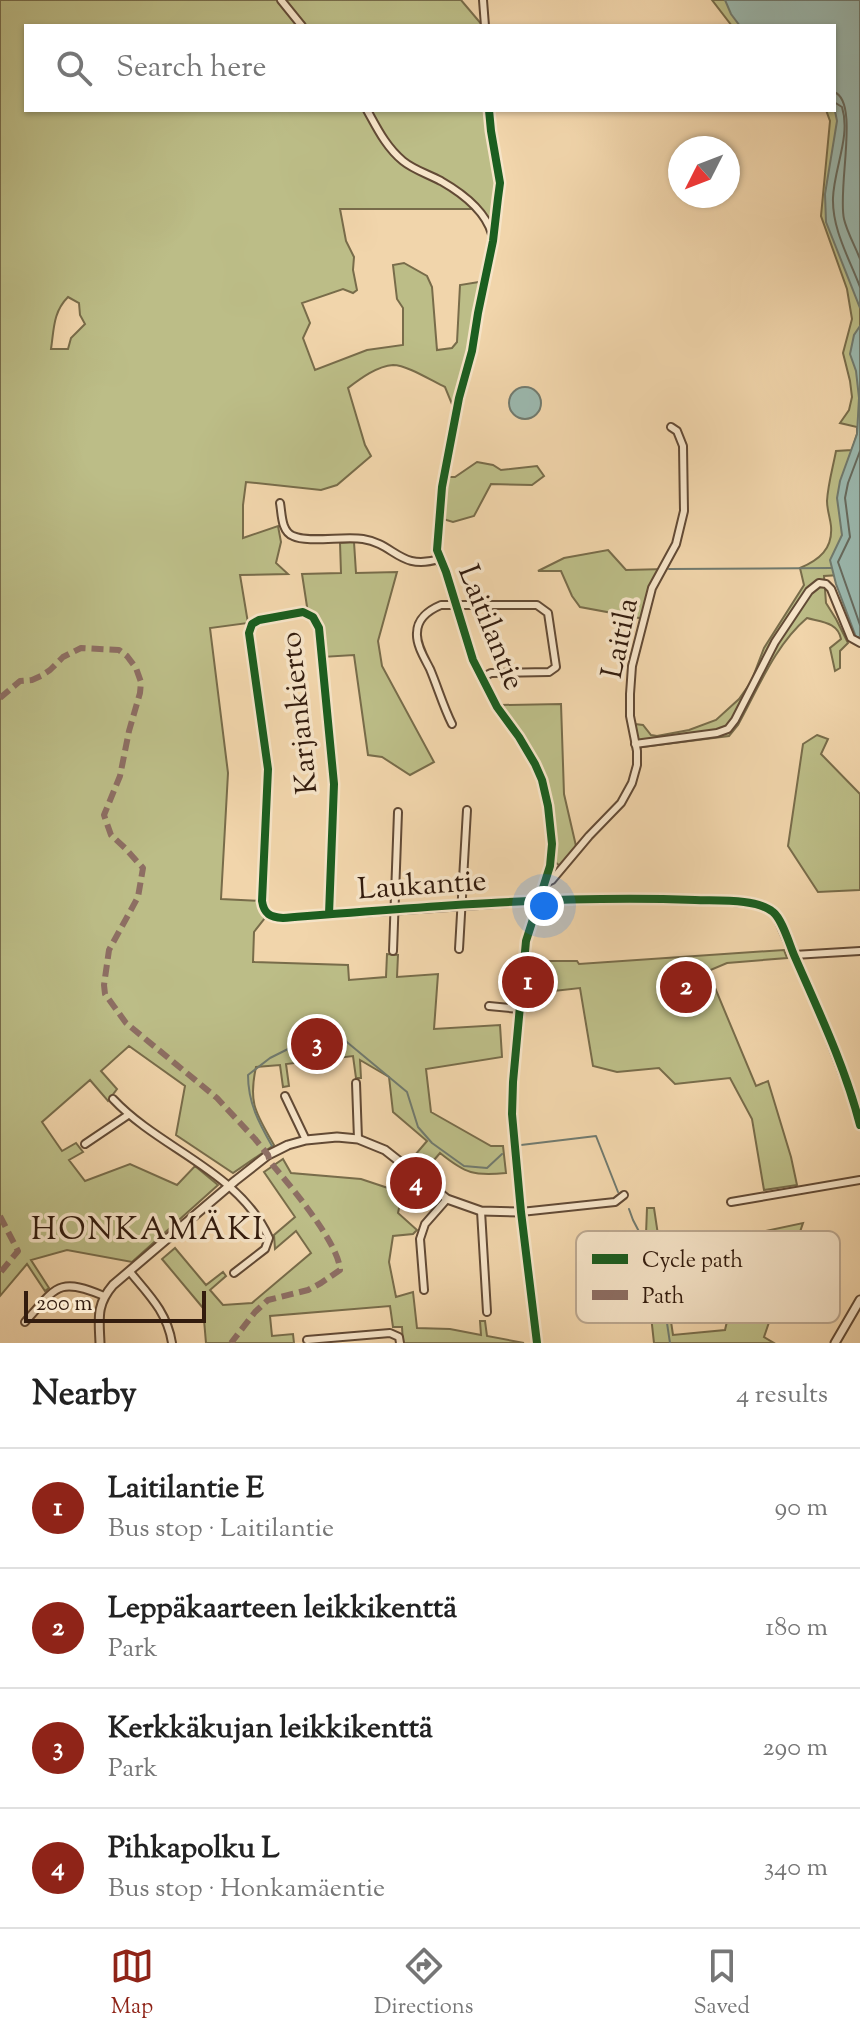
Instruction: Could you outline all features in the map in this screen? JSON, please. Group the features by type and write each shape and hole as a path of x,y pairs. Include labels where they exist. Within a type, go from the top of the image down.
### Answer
{"street":[{"path":"281,0 300,24"},
{"path":"483,0 485,24"},
{"path":"368,112 389,147 404,162 453,189 481,213 493,241"},
{"name":"Laitilantie","path":"489,112 500,183 493,241 442,487 437,550 473,660 497,707 527,751 542,780 548,806 552,844 550,866 526,941 512,1114 537,1343"},
{"name":"Laitila","path":"546,883 621,803 637,765 630,716 635,654 652,588 676,544 684,511 683,446 677,431 671,427"},
{"path":"280,503 284,528 292,536 302,539 363,539 376,542 410,561 439,559"},
{"path":"635,744 728,729 741,710 775,642 809,591 819,583 831,589 851,638 860,643"},
{"path":"452,724 417,640 424,616 441,605 537,605 548,613 557,661 553,670 491,673 481,678"},
{"name":"Karjankierto","path":"263,909 268,769 249,633 252,624 259,620 303,612 313,617 319,628 333,772 329,914"},
{"path":"459,949 467,810"},
{"path":"393,951 398,812"},
{"path":"539,901 646,898 746,902 764,906 777,916 825,1026 860,1125"},
{"name":"Laukantie","path":"263,909 268,914 283,918 539,901"},
{"path":"794,955 860,951"},
{"path":"489,1006 519,1009"},
{"path":"356,1083 358,1139"},
{"path":"285,1096 306,1140"},
{"path":"113,1099 128,1115 230,1186 264,1227 269,1238 265,1249 234,1273"},
{"path":"85,1144 128,1115"},
{"path":"100,1343 99,1312 104,1296 230,1186 268,1155 288,1145 337,1137 358,1139 385,1150 447,1199 481,1211 521,1212 615,1202 624,1195"},
{"path":"731,1202 860,1180"},
{"path":"424,1290 422,1231 447,1199"},
{"path":"481,1211 487,1312"},
{"path":"130,1272 157,1302 170,1329 172,1343"},
{"path":"25,1322 58,1288 85,1288 104,1296"},
{"path":"835,1343 860,1300"},
{"path":"307,1340 390,1333 399,1337 400,1343"}],"green space":[{"path":"0,0 461,0 481,24 24,24 24,112 489,112 500,183 492,234 477,209 340,209 346,241 354,257 357,290 353,293 343,289 302,303 310,323 303,338 315,370 367,350 403,345 403,308 397,299 393,265 404,263 427,276 432,287 437,350 452,348 457,342 460,285 485,281 456,414 445,387 399,366 375,370 348,388 371,456 337,485 321,490 246,482 243,538 278,526 281,542 276,563 288,574 240,575 248,623 210,628 228,773 221,899 262,901 268,914 254,932 253,962 348,965 349,980 386,977 387,954 398,955 397,977 438,974 434,1029 500,1025 502,1057 426,1069 431,1112 491,1146 503,1146 506,1173 471,1172 440,1153 423,1173 409,1162 427,1141 393,1112 389,1077 360,1060 361,1078 356,1078 353,1056 286,1064 289,1086 283,1087 280,1065 256,1067 253,1100 262,1125 274,1145 233,1173 176,1135 185,1086 129,1046 101,1071 117,1089 108,1101 90,1080 42,1122 62,1151 76,1143 83,1152 69,1160 85,1181 130,1164 177,1185 195,1166 218,1185 132,1262 67,1250 31,1260 49,1288 45,1291 27,1264 0,1296","holes":["68,297 79,303 85,324 71,338 68,349 51,349 55,321"]},
{"path":"712,0 813,0 833,24 730,24"},
{"path":"836,28 860,57 860,562 857,574 824,576 826,603 848,643 840,651 840,668 835,671 830,648 841,639 839,633 828,624 807,618 776,654 729,736 642,747 637,751 630,716 635,724 643,725 651,735 657,736 689,730 716,720 739,699 751,682 764,648 804,585 800,568 819,557 830,541 827,504 836,451 852,450 857,427 840,423 849,410 852,397 843,353 852,319 847,289 821,216 830,121 827,112 836,112"},
{"path":"477,462 501,470 537,466 544,476 532,485 491,484 474,516 453,522 443,519 445,485 449,477 455,477"},
{"path":"354,542 356,573 397,572 378,641 382,666 434,762 410,775 382,757 368,755 354,655 322,657 319,628 308,613 302,574 341,573 340,543"},
{"path":"608,550 626,570 664,569 652,588 645,619 580,607 561,571 538,571 564,558"},
{"path":"561,704 564,794 576,846 560,866 554,861 553,818 543,778 525,741 502,705"},
{"path":"817,735 828,739 821,754 860,794 860,890 818,892 788,846 803,744"},
{"path":"784,950 787,958 727,963 708,971 756,1086 768,1081 797,1185 764,1190 752,1119 730,1078 675,1084 659,1068 617,1072 593,1066 580,988 526,994 529,961 577,961 579,964"},
{"path":"283,1159 291,1173 361,1179 388,1188 399,1175 412,1186 401,1199 398,1213 417,1230 413,1234 393,1236 389,1262 396,1297 413,1292 417,1328 450,1329 481,1335 480,1321 485,1321 487,1336 524,1343 403,1343 402,1327 393,1327 390,1306 270,1316 272,1336 293,1334 294,1343 206,1343 203,1308 162,1259 175,1248 206,1285 223,1272 226,1276 210,1290 223,1305 252,1303 311,1253 296,1231 275,1249 274,1235 295,1217 264,1172"},
{"path":"647,1208 654,1208 657,1231 646,1231"},
{"path":"803,1223 800,1231 766,1231"},
{"path":"652,1323 671,1323 673,1335 725,1330 727,1323 769,1323 764,1337 774,1343 654,1343"}],"water":[{"path":"725,0 860,0 860,308 826,222 825,194 837,121 836,24 738,24"},
{"path":"860,326 860,637 856,637 830,560 842,535 837,498 840,481 857,434 859,398 856,371 850,354 854,335"},
{"path":"525,387 537,391 541,403 537,415 525,419 513,415 509,403 513,391"}],"waterway":[{"path":"669,569 831,568"},
{"path":"272,1146 252,1104 248,1075 270,1058 330,1028 407,1092 418,1127 432,1143 464,1166 487,1168 502,1154"},
{"path":"521,1145 596,1136 618,1192"},
{"path":"629,1209 639,1231"},
{"path":"667,1323 670,1343"}],"marked path":[{"path":"0,698 20,681 41,676 63,657 81,648 119,650 136,668 141,682 140,693 120,776 104,815 111,835 143,868 138,897 109,950 105,994 126,1023 217,1098 255,1139 322,1230 340,1270 308,1290 268,1300 231,1343"},
{"path":"0,1216 18,1251 0,1273"}],"cycle path":[{"path":"489,112 500,183 493,241 442,487 437,550 473,660 497,707 535,764 548,806 552,844 550,866 526,941 512,1114 537,1343"},
{"path":"329,914 334,784 319,628 313,617 303,612 259,620 252,624 249,633 268,769 262,901 268,914 283,918 592,899 757,904 773,912 785,932 839,1060 860,1125"}],"place":[{"name":"Laitilantie E","path":"528,982"},
{"name":"Leppäkaarteen leikkikenttä","path":"686,987"},
{"name":"Kerkkäkujan leikkikenttä","path":"317,1044"},
{"name":"Pihkapolku L","path":"416,1183"}],"district":[{"name":"HONKAMÄKI","path":"148,1228"}]}
